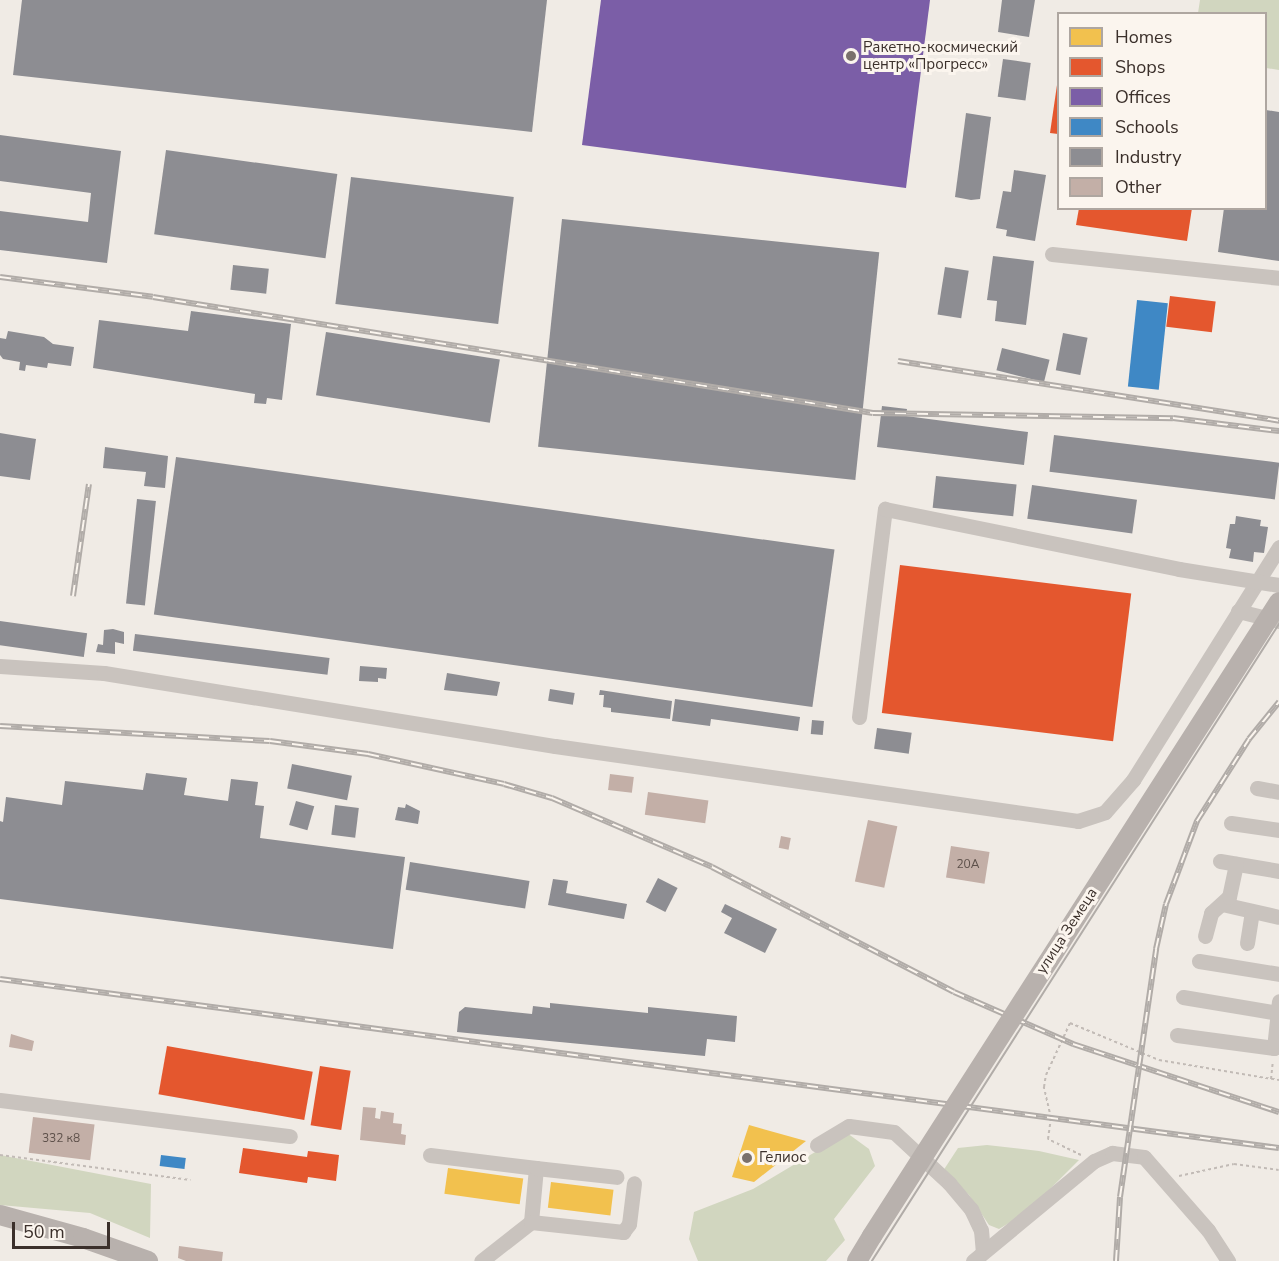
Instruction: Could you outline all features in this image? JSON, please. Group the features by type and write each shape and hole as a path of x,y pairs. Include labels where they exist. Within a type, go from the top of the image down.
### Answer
{"main road":[{"name":"улица Земеца","path":"857,1261 1279,602"},
{"path":"0,1215 83,1238 148,1261"}],"street":[{"path":"1052,254 1279,278"},
{"path":"859,717 885,509 1279,585"},
{"path":"0,666 104,673 555,746 1078,821 1105,812 1133,780 1279,547"},
{"path":"1238,612 1279,621"},
{"path":"1257,788 1279,792"},
{"path":"1232,823 1279,830"},
{"path":"1221,861 1279,871"},
{"path":"1205,936 1211,913 1229,897 1236,864"},
{"path":"1222,904 1279,917"},
{"path":"1247,943 1252,912"},
{"path":"1199,961 1279,974"},
{"path":"1177,1035 1275,1048 1278,1009 1183,997"},
{"path":"0,1100 290,1136"},
{"path":"817,1145 849,1126 894,1132 949,1183 971,1209 981,1230 978,1256"},
{"path":"978,1256 1094,1161 1112,1153 1144,1157 1228,1261"},
{"path":"430,1155 617,1177"},
{"path":"531,1222 536,1168"},
{"path":"482,1261 531,1222 623,1232 629,1224 634,1183"}],"path":[{"path":"1094,1161 1048,1139 1051,1118 1044,1087 1046,1075 1070,1023 1159,1060 1279,1080"},
{"path":"1271,1079 1275,1048"},
{"path":"0,1155 190,1180"},
{"path":"1164,1180 1234,1164 1279,1170"}],"green space":[{"path":"1200,0 1279,0 1279,70 1267,68 1267,12 1198,12"},
{"path":"847,1133 869,1149 875,1166 834,1219 845,1240 826,1261 698,1261 689,1239 694,1212 753,1189"},
{"path":"987,1145 1039,1151 1079,1160 1027,1212 999,1229 989,1225 969,1195 943,1171 958,1148"},
{"path":"0,1155 151,1184 150,1238 90,1213 0,1205"}],"building: Homes":[{"path":"749,1125 806,1141 754,1182 732,1177"},
{"path":"448,1168 523,1179 520,1204 444,1194"},
{"path":"551,1182 614,1190 610,1215 548,1208"}],"building: Shops":[{"path":"1057,85 1057,134 1050,133"},
{"path":"1079,210 1192,210 1187,241 1076,225"},
{"path":"1170,296 1216,302 1212,332 1166,327"},
{"path":"900,565 1131,593 1113,741 882,713"},
{"path":"167,1046 313,1072 304,1120 158,1094"},
{"path":"320,1066 351,1071 341,1130 311,1125"},
{"path":"243,1148 307,1157 308,1151 339,1155 336,1181 308,1177 307,1183 239,1173"}],"building: Offices":[{"path":"601,0 930,0 906,188 582,145"}],"building: Schools":[{"path":"1137,300 1168,303 1159,390 1128,387"},
{"path":"161,1155 186,1158 184,1169 160,1166"}],"building: Industry":[{"path":"22,0 547,0 532,132 13,75"},
{"path":"1002,0 1035,0 1029,37 998,32"},
{"path":"1003,59 1031,63 1025,101 998,97"},
{"path":"1267,110 1279,112 1279,261 1218,252 1224,210 1267,210"},
{"path":"966,113 991,117 980,199 971,200 955,197"},
{"path":"0,135 121,151 107,263 0,250 0,211 88,222 91,193 0,181"},
{"path":"166,150 337,174 325,258 154,234"},
{"path":"1014,170 1046,175 1035,241 1006,236 1007,230 996,228 1003,191 1011,192"},
{"path":"351,177 514,197 498,324 335,304"},
{"path":"562,219 879,252 855,480 538,447"},
{"path":"993,256 1034,261 1026,325 995,321 997,301 987,300"},
{"path":"233,265 269,269 266,294 230,290"},
{"path":"945,267 969,271 961,318 937,314"},
{"path":"191,311 291,324 282,400 267,398 266,404 254,403 255,394 93,368 99,320 188,331"},
{"path":"8,331 44,337 53,344 74,347 71,366 48,363 47,368 26,365 25,371 19,370 20,362 3,359 0,355 0,338 6,339"},
{"path":"326,332 500,360 490,423 316,395"},
{"path":"1063,333 1088,338 1080,375 1056,370"},
{"path":"1002,348 1050,360 1044,382 996,370"},
{"path":"882,406 907,409 906,416 1028,432 1024,465 877,447"},
{"path":"0,433 36,439 30,480 0,476"},
{"path":"1054,435 1279,463 1275,499 1049,472"},
{"path":"105,447 168,456 165,488 144,486 146,472 103,468"},
{"path":"176,457 835,550 812,707 154,614"},
{"path":"936,476 1017,484 1013,516 933,508"},
{"path":"1032,485 1137,500 1132,533 1027,519"},
{"path":"137,499 156,501 145,605 126,603"},
{"path":"1236,516 1261,520 1260,526 1268,527 1264,553 1254,552 1253,562 1229,558 1231,549 1226,548 1230,524 1235,524"},
{"path":"0,621 87,633 84,657 0,645"},
{"path":"113,629 124,632 124,644 115,642 115,654 96,652 98,644 103,645 104,630"},
{"path":"135,634 330,658 327,675 133,651"},
{"path":"360,666 387,668 386,679 378,678 378,682 359,681"},
{"path":"447,673 500,682 497,696 444,690"},
{"path":"550,689 575,693 573,705 548,701"},
{"path":"600,690 672,701 670,719 611,712 611,708 603,707 604,695 599,695"},
{"path":"675,699 800,717 798,731 711,719 710,726 672,721"},
{"path":"812,720 824,721 823,735 811,734"},
{"path":"877,728 912,733 909,754 874,749"},
{"path":"292,764 352,776 347,800 287,789"},
{"path":"146,773 187,778 184,795 228,801 231,779 258,782 255,805 264,806 260,838 405,857 393,949 0,899 0,821 3,822 6,797 62,805 65,781 143,790"},
{"path":"296,801 314,806 307,830 289,825"},
{"path":"406,804 420,811 418,824 395,820 398,807 405,808"},
{"path":"335,805 359,808 355,838 331,835"},
{"path":"410,862 530,881 525,909 406,890"},
{"path":"658,878 678,888 665,912 646,902"},
{"path":"553,879 568,881 566,893 627,904 624,919 548,905"},
{"path":"725,904 777,929 765,953 724,933 732,918 721,912"},
{"path":"550,1003 648,1013 648,1007 737,1016 735,1042 707,1039 705,1056 457,1032 459,1012 465,1007 532,1014 533,1006 550,1008"}],"building: Other":[{"path":"610,774 634,777 632,793 608,790"},
{"path":"648,792 708,800 705,823 645,815"},
{"path":"868,820 897,826 884,888 855,882"},
{"path":"781,836 791,838 789,850 779,848"},
{"path":"951,846 990,852 985,884 946,878"},
{"path":"11,1034 34,1041 32,1051 9,1047"},
{"path":"363,1107 376,1108 375,1118 380,1119 381,1111 394,1113 393,1123 402,1124 401,1134 406,1135 405,1145 360,1140"},
{"path":"33,1117 95,1125 90,1160 29,1153"},
{"path":"179,1246 223,1252 222,1261 186,1261 178,1258"}],"tram line":[{"path":"872,1261 1279,624"}],"railway":[{"path":"0,277 153,297 873,413 1173,418 1279,431"},
{"path":"898,361 1279,421"},
{"path":"73,596 89,484"},
{"path":"1116,1261 1120,1197 1156,949 1166,904 1197,821 1249,739 1279,702"},
{"path":"0,726 270,741 368,754 504,784 552,798 712,867 954,992 1073,1044 1279,1112"},
{"path":"0,979 1279,1148"}],"place":[{"name":"Ракетно-космический центр «Прогресс»","path":"851,56"},
{"name":"Гелиос","path":"747,1158"}]}
